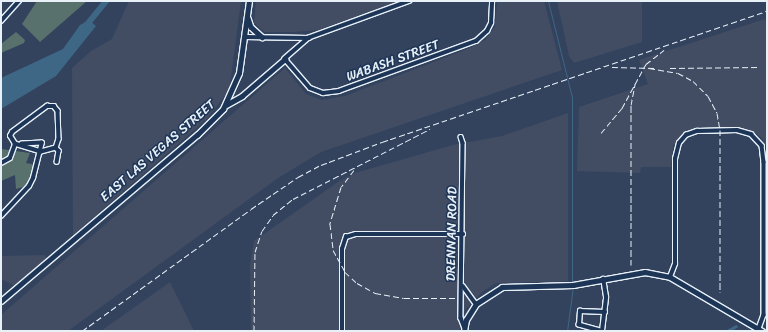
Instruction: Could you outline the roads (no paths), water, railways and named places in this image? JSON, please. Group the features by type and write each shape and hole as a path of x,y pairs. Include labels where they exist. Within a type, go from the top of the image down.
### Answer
{"main road":[{"name":"EAST LAS VEGAS STREET","path":"1,301 197,134 226,105 237,80 245,37 249,1"},
{"path":"247,16 251,27 262,37"},
{"path":"226,105 242,96 285,59"},
{"path":"464,329 476,304 502,287 567,286 644,272 670,277 760,330"}],"street":[{"path":"1,21 19,1"},
{"path":"285,59 309,38 410,1"},
{"name":"WABASH STREET","path":"285,59 310,88 323,93 338,91 476,41 487,31 491,23 492,1"},
{"path":"245,37 309,38"},
{"path":"15,144 10,136 12,132 47,106 54,106 58,111 59,139 56,148 59,152 57,162"},
{"path":"670,277 675,259 677,147 683,138 693,132 723,130 751,134 760,143 763,150 764,315 760,330"},
{"name":"DRENNAN ROAD","path":"461,137 463,143 463,284 461,318 464,329"},
{"path":"1,216 29,186 41,152 42,143 15,144"},
{"path":"1,163 10,158 15,144"},
{"path":"22,144 41,152 56,148"},
{"path":"342,331 342,249 346,237 356,234 463,234"},
{"path":"603,279 606,297 605,312 601,331 579,325 580,311 605,312"},
{"path":"463,284 476,304"}],"waterway":[{"path":"86,26 106,1"},
{"path":"548,1 572,97 572,283"},
{"path":"567,331 573,286"},
{"path":"727,331 736,326"}],"railway":[{"path":"82,331 251,209 298,177 321,165 382,142 767,11"},
{"path":"601,133 622,108 646,64 664,50"},
{"path":"612,67 654,68"},
{"path":"670,68 760,67"},
{"path":"649,68 678,73 693,81 708,96 717,113 720,130 720,292"},
{"path":"631,265 631,105 635,84"},
{"path":"254,331 255,252 262,231 273,215 293,199 430,129"},
{"path":"354,170 341,187 330,224 333,250 345,272 357,283 375,293 404,298 456,298"}]}
